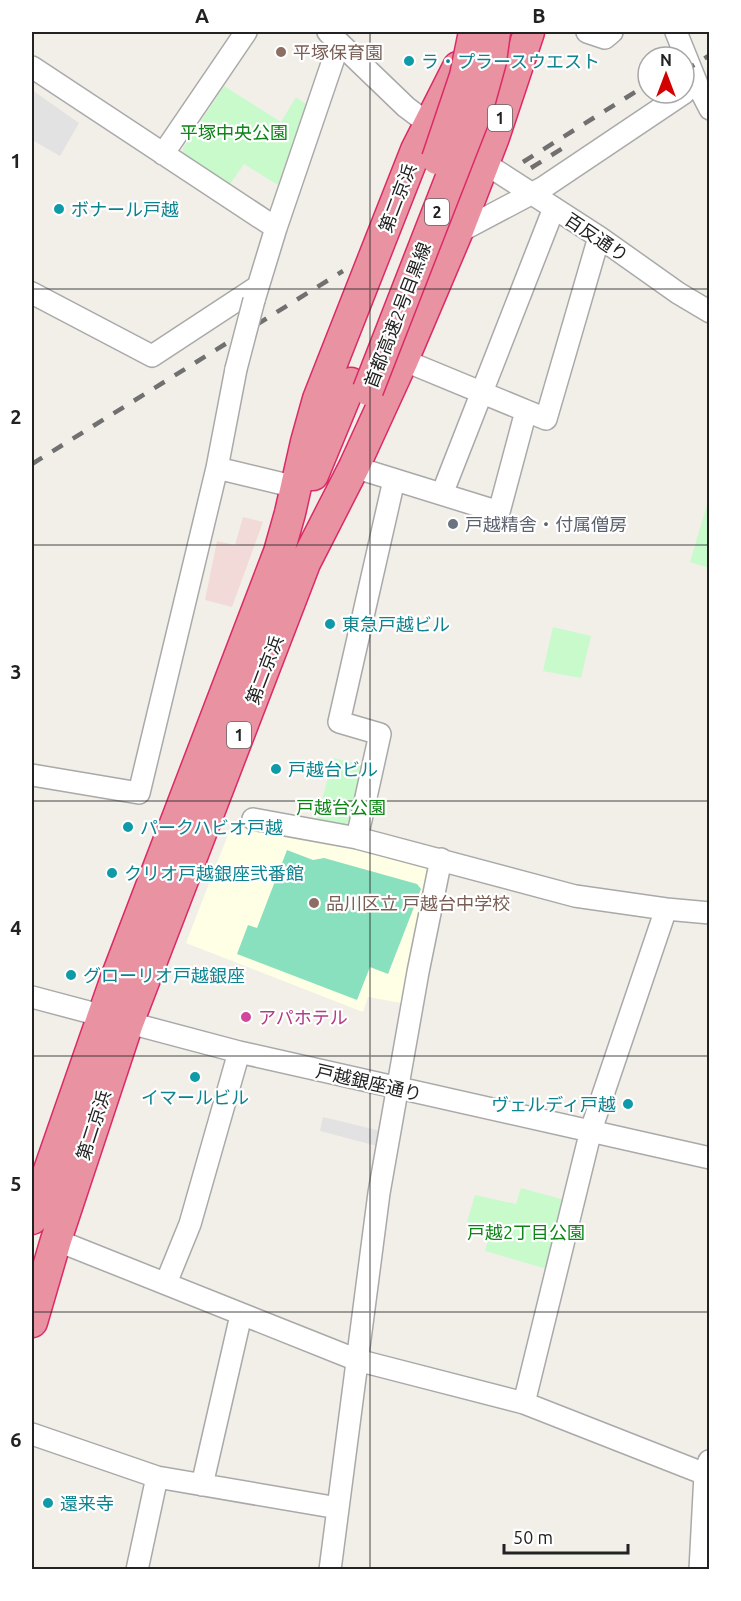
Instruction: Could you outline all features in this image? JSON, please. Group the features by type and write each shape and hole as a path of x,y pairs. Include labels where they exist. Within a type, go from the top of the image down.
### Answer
{"highway":[{"name":"第二京浜","path":"292,558 296,487 318,399 416,150 476,32"},
{"name":"首都高速2号目黒線","path":"360,387 458,99 476,32"},
{"name":"首都高速2号目黒線","path":"292,558 360,387 478,108 491,61 495,32"},
{"name":"第二京浜","path":"32,1322 115,1019 180,805 229,684 292,558 354,467 404,360 484,163 529,32"},
{"name":"第二京浜","path":"32,1219 115,1019"}],"street":[{"path":"163,154 246,32"},
{"path":"587,32 605,38 612,32"},
{"path":"32,775 139,793 217,468 236,369 256,293 334,37"},
{"name":"百反通り","path":"334,37 406,107 429,125 599,237 678,293 710,312"},
{"path":"32,67 276,228"},
{"path":"696,97 710,109"},
{"path":"457,233 531,194 665,105"},
{"path":"442,494 554,208"},
{"path":"404,360 546,419 599,237"},
{"path":"32,293 152,356 256,293"},
{"path":"354,467 499,512 526,411"},
{"path":"217,468 296,487"},
{"path":"357,838 380,734 339,722 394,480"},
{"path":"253,819 357,838 575,896 710,913"},
{"path":"330,1569 379,1193 396,1088 441,859"},
{"path":"524,1403 591,1130 666,909"},
{"name":"戸越銀座通り","path":"32,997 239,1052 710,1158"},
{"path":"166,1283 189,1224 239,1052"},
{"path":"56,1240 357,1360 524,1403 707,1467 700,1569"},
{"path":"202,1485 241,1315"},
{"path":"32,1434 157,1477 338,1508"},
{"path":"137,1569 157,1477"}],"shaded area":[{"path":"32,90 79,123 60,156 32,140"},
{"path":"243,517 263,522 232,607 205,600 217,541 235,545"},
{"name":"品川区立 戸越台中学校","path":"233,822 262,825 434,863 407,1004 368,997 363,1012 186,943"},
{"path":"323,1117 381,1131 377,1146 320,1131"}],"green space":[{"name":"平塚中央公園","path":"224,86 281,122 296,97 306,104 278,185 244,164 228,187 182,156 183,148"},
{"path":"709,498 709,568 690,562"},
{"path":"553,627 591,636 581,678 543,671"},
{"name":"戸越台公園","path":"333,758 370,767 355,834 315,827"},
{"path":"287,850 313,860 324,858 417,884 421,889 388,974 370,967 357,1000 237,954 248,925 257,928"},
{"name":"戸越2丁目公園","path":"521,1188 565,1200 547,1269 485,1251 491,1228 467,1222 475,1195 516,1204"}],"railway":[{"path":"696,64 710,55"},
{"path":"523,162 636,91"},
{"path":"531,168 571,143"},
{"path":"32,464 343,271"}],"place":[{"name":"平塚保育園","path":"281,52"},
{"name":"ラ・プラースウエスト","path":"409,61"},
{"name":"ボナール戸越","path":"59,209"},
{"name":"戸越精舎・付属僧房","path":"453,524"},
{"name":"東急戸越ビル","path":"330,624"},
{"name":"戸越台ビル","path":"276,769"},
{"name":"パークハビオ戸越","path":"128,827"},
{"name":"クリオ戸越銀座弐番館","path":"112,873"},
{"name":"品川区立 戸越台中学校","path":"314,903"},
{"name":"グローリオ戸越銀座","path":"71,975"},
{"name":"アパホテル","path":"246,1017"},
{"name":"イマールビル","path":"195,1077"},
{"name":"ヴェルディ戸越","path":"628,1104"},
{"name":"還来寺","path":"48,1503"}]}
